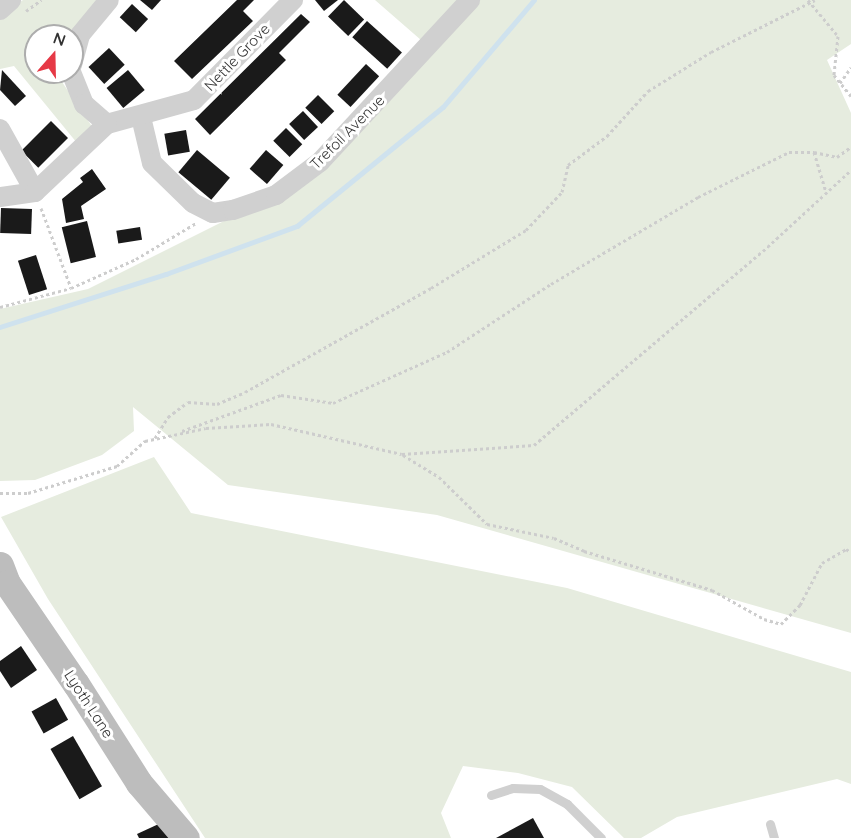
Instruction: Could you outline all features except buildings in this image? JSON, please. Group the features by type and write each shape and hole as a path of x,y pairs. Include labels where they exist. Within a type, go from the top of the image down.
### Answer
{"street":[{"path":"0,10 11,0"},
{"path":"84,30 109,0"},
{"name":"Nettle Grove","path":"107,124 141,117 194,100 292,0"},
{"name":"Trefoil Avenue","path":"213,213 233,210 276,195 320,162 470,0"},
{"path":"0,197 35,192 107,124 84,104 76,84"},
{"path":"141,117 152,164 193,203 213,213"},
{"path":"0,129 35,192"},
{"name":"Lyoth Lane","path":"0,564 7,583 76,684 139,783 186,838"}],"lane":[{"path":"491,795 513,788 540,789 567,804 602,838"},
{"path":"770,824 774,838"}],"path":[{"path":"154,439 168,417 188,402 217,404 245,392 412,299 526,230 562,192 568,165 607,136 648,91 711,52 815,0"},
{"path":"809,2 838,36 834,75 851,96"},
{"path":"840,83 851,67"},
{"path":"172,435 281,395 333,404 447,352 551,284 698,197 789,152 814,152 837,157 851,147"},
{"path":"814,152 826,193"},
{"path":"0,493 28,493 117,466 145,441 206,428 271,424 402,454 534,445 763,251 851,170"},
{"path":"35,192 71,288"},
{"path":"0,307 71,288 136,259 213,213"},
{"path":"402,454 439,477 487,524 555,538 584,551 712,590 764,619 781,624 800,605 822,563 846,549 851,552"}],"shaded area":[{"path":"23,0 97,0 79,24 24,24 24,78 14,66 0,69 0,15"},
{"path":"375,0 851,0 851,44 827,60 851,113 851,633 437,515 228,485 133,407 134,431 102,455 35,480 0,481 0,309 88,289 276,195 429,47"},
{"path":"29,84 63,84 93,128 77,143"},
{"path":"154,457 191,513 567,588 851,672 851,784 837,779 677,817 641,838 624,838 572,787 518,773 463,766 441,813 451,838 205,838 48,599 1,517"}],"waterway":[{"path":"0,327 166,274 297,226 443,107 534,0"}]}
